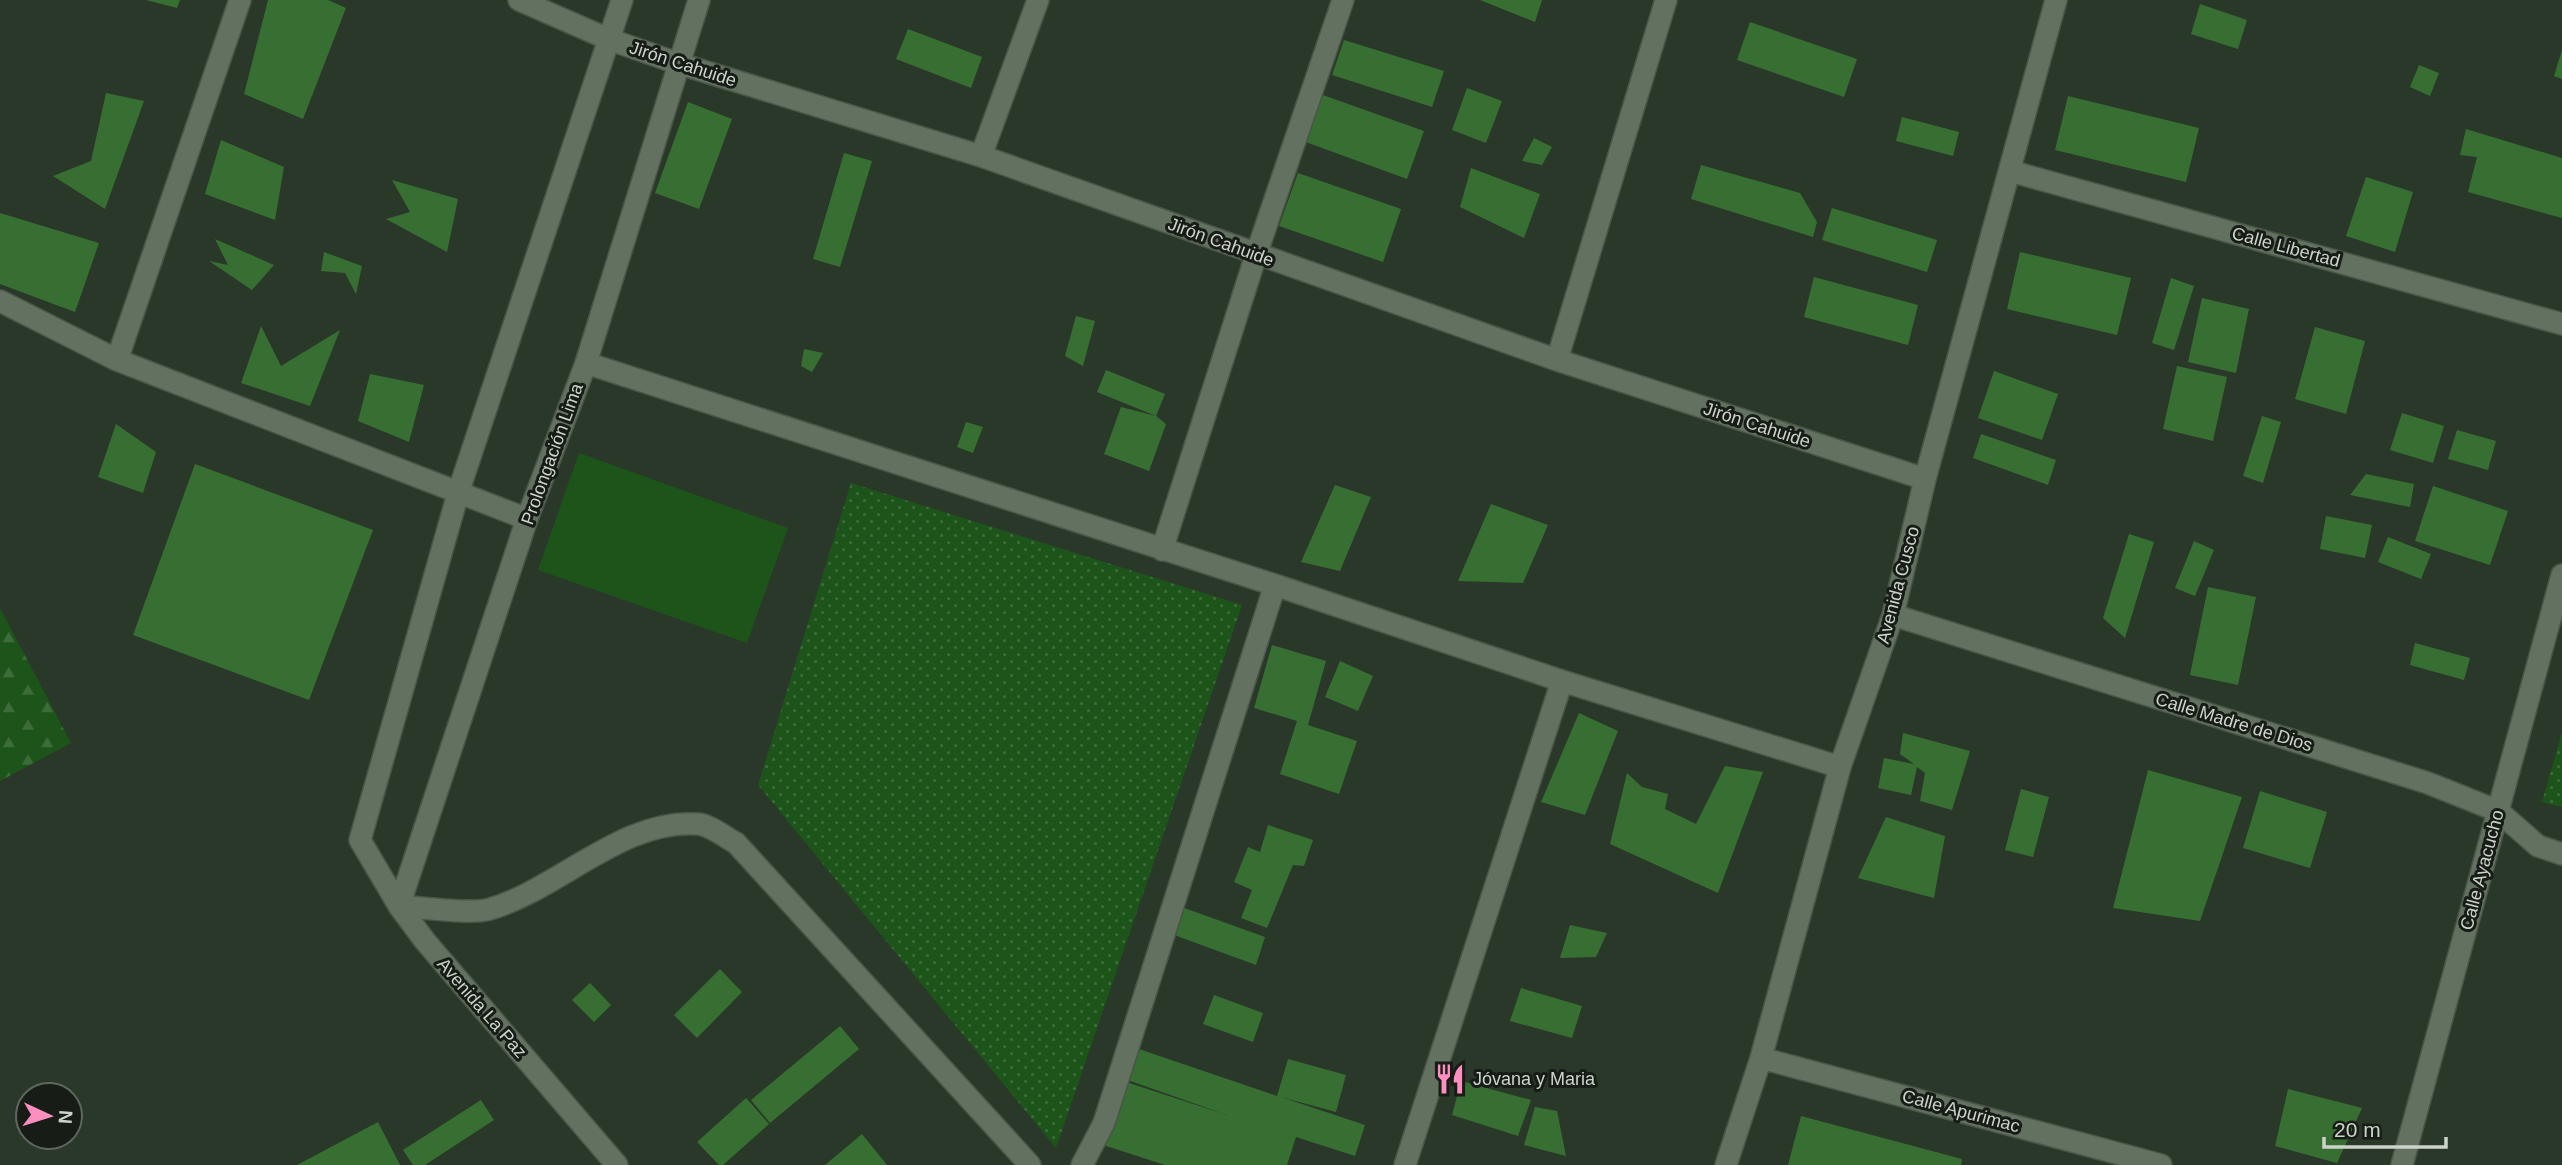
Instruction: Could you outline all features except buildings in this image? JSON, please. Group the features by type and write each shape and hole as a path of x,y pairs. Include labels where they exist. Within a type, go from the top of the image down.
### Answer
{"street":[{"path":"117,360 240,0"},
{"name":"Jirón Cahuide","path":"519,0 608,39 677,63 981,156 1557,360 1925,479"},
{"path":"458,490 621,0"},
{"name":"Prolongación Lima","path":"399,906 527,519 586,363 677,63 699,0"},
{"path":"981,156 1038,0"},
{"path":"1162,550 1256,255 1343,0"},
{"path":"1557,360 1666,0"},
{"name":"Avenida Cusco","path":"1726,1165 1761,1058 1840,767 1893,615 1925,479 2056,0"},
{"name":"Calle Libertad","path":"2010,171 2562,324"},
{"path":"0,301 117,360 527,519"},
{"path":"586,363 1275,585 1562,681 1840,767"},
{"name":"Avenida La Paz","path":"458,490 360,841 399,906 425,941 617,1165"},
{"name":"Calle Ayacucho","path":"2403,1165 2562,575"},
{"path":"1082,1165 1104,1123 1275,585"},
{"name":"Calle Madre de Dios","path":"1893,615 2428,783 2498,811 2538,846 2562,854"},
{"path":"1405,1165 1562,681"},
{"path":"399,906 489,910 551,881 616,844 666,826 700,824 736,843 1028,1164"},
{"name":"Calle Apurimac","path":"1761,1058 2161,1165"}],"green space":[{"path":"579,453 788,528 747,643 538,570"},
{"path":"851,483 1242,605 1056,1148 758,785"},
{"path":"0,608 71,743 0,781"},
{"path":"2562,732 2562,807 2542,802"}],"place":[{"name":"Jóvana y Maria","path":"1450,1079"}]}
